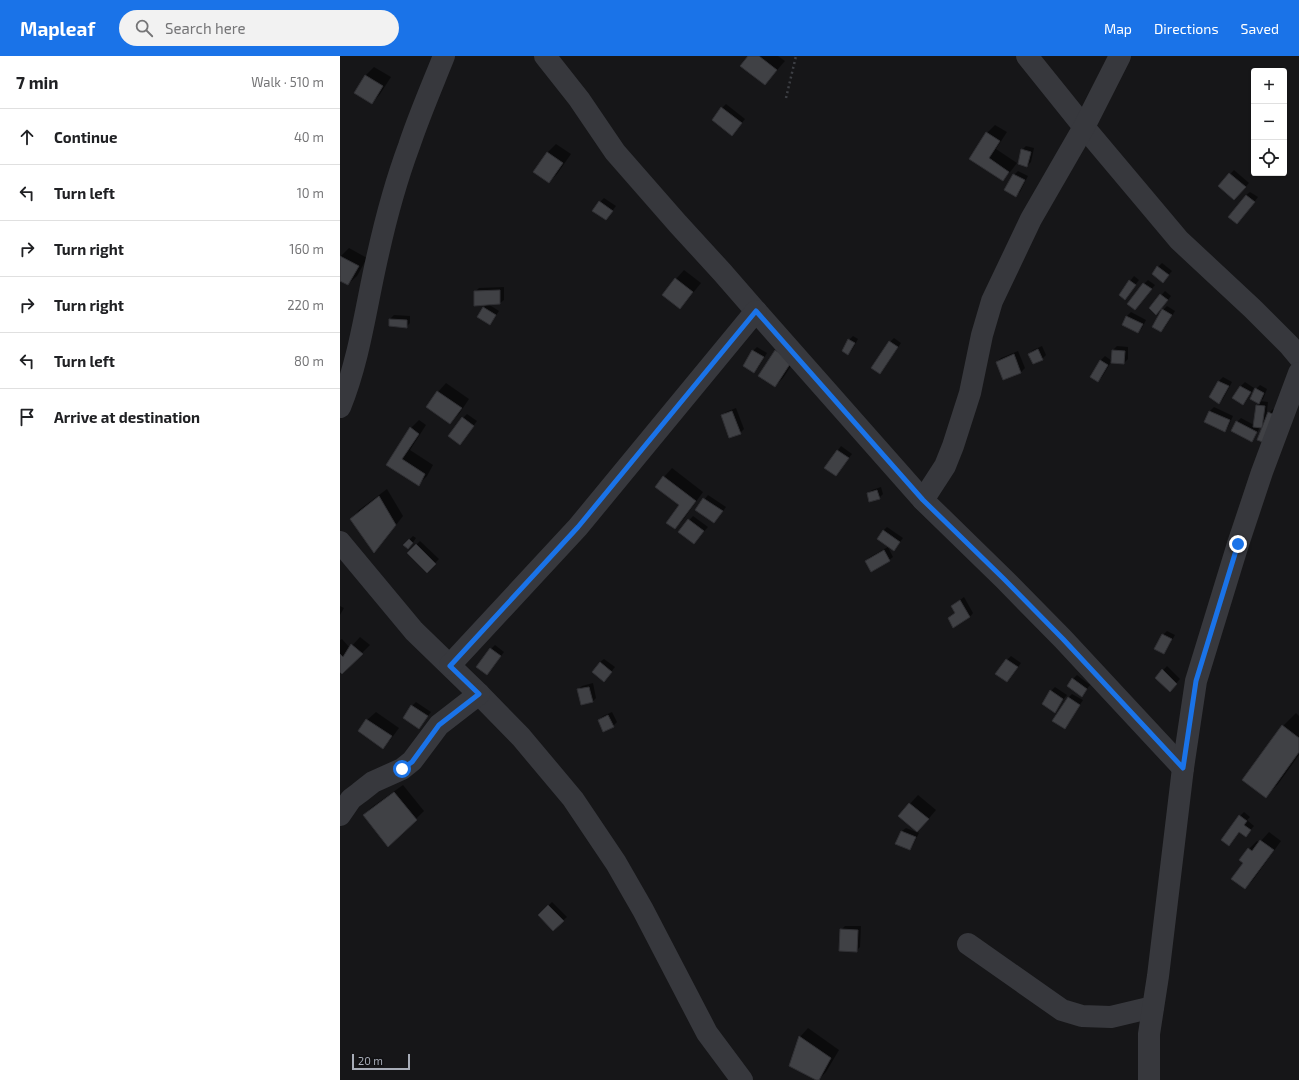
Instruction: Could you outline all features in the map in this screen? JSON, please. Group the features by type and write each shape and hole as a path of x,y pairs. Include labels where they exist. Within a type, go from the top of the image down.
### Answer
{"street":[{"path":"340,406 346,393 365,322 378,254 408,146 444,56"},
{"path":"545,56 579,99 615,152 923,500 1063,639 1183,768"},
{"path":"1027,56 1084,127 1179,240 1253,309 1299,357"},
{"path":"923,500 945,466 953,446 970,393 982,335 992,301 1031,219 1084,127 1120,56"},
{"path":"450,666 578,527 756,311"},
{"path":"1149,1080 1149,1034 1158,976 1183,768 1196,681 1264,465 1299,373"},
{"path":"340,542 414,631 479,694 520,737 573,799 616,863 643,910 707,1033 742,1080"},
{"path":"340,815 350,799 373,782 402,769 412,762 439,725 479,694"},
{"path":"968,944 1062,1010 1082,1016 1111,1017 1153,1007"}],"path":[{"path":"786,98 796,56"}],"building":[{"path":"748,56 759,56 777,70 765,85 740,66"},
{"path":"365,75 383,86 372,104 354,93"},
{"path":"721,107 742,123 732,136 712,120"},
{"path":"986,132 1000,141 989,158 1009,172 1003,181 969,159"},
{"path":"1021,149 1031,152 1027,167 1018,164"},
{"path":"547,152 563,163 549,183 533,172"},
{"path":"1229,173 1246,187 1234,200 1218,186"},
{"path":"1013,174 1025,180 1016,197 1004,190"},
{"path":"1246,195 1255,202 1237,224 1228,217"},
{"path":"599,201 613,211 606,220 592,211"},
{"path":"340,256 359,266 348,285 340,281"},
{"path":"1157,266 1169,275 1163,283 1152,274"},
{"path":"675,278 693,292 680,309 662,295"},
{"path":"1129,280 1136,285 1125,300 1119,295"},
{"path":"1143,283 1152,289 1135,310 1127,304"},
{"path":"500,290 500,304 474,306 474,291"},
{"path":"1160,294 1168,300 1156,315 1149,308"},
{"path":"483,307 496,315 490,325 477,317"},
{"path":"1162,309 1172,315 1161,332 1152,327"},
{"path":"1126,316 1143,324 1138,333 1122,325"},
{"path":"389,319 407,320 407,328 389,326"},
{"path":"848,339 855,343 848,355 842,351"},
{"path":"889,341 898,347 880,374 871,368"},
{"path":"1038,349 1043,360 1033,364 1028,354"},
{"path":"752,350 764,357 754,373 743,366"},
{"path":"775,350 792,361 775,387 758,376"},
{"path":"1112,350 1125,351 1124,364 1111,363"},
{"path":"1014,354 1021,373 1003,380 996,362"},
{"path":"1100,360 1108,365 1098,382 1090,377"},
{"path":"1218,381 1229,386 1219,404 1209,397"},
{"path":"1240,386 1251,392 1243,405 1232,398"},
{"path":"1255,388 1264,393 1259,404 1250,399"},
{"path":"437,391 462,408 450,424 426,407"},
{"path":"1256,405 1265,406 1262,428 1253,427"},
{"path":"732,411 741,434 729,438 721,415"},
{"path":"1209,411 1230,420 1225,432 1204,422"},
{"path":"1268,412 1279,417 1268,444 1257,440"},
{"path":"462,417 474,426 460,445 448,436"},
{"path":"1236,421 1257,432 1252,442 1231,431"},
{"path":"410,427 419,434 402,459 425,474 419,486 386,465"},
{"path":"837,450 849,458 836,476 824,468"},
{"path":"663,476 696,501 675,529 666,523 679,505 655,487"},
{"path":"877,490 880,499 869,502 867,493"},
{"path":"379,496 396,525 374,553 350,519"},
{"path":"703,498 723,511 714,523 695,510"},
{"path":"688,519 704,531 694,544 678,532"},
{"path":"883,530 900,542 894,551 877,539"},
{"path":"409,539 413,543 408,549 403,545"},
{"path":"416,544 436,564 427,573 407,553"},
{"path":"884,550 890,561 871,572 865,561"},
{"path":"960,600 970,617 953,628 948,618 955,613 951,606"},
{"path":"1162,634 1172,639 1164,654 1154,649"},
{"path":"351,644 363,654 342,674 340,672 340,654 343,657"},
{"path":"490,648 501,656 487,675 476,667"},
{"path":"1006,659 1018,667 1007,682 995,674"},
{"path":"600,662 612,672 604,682 592,672"},
{"path":"1162,669 1177,684 1170,692 1155,678"},
{"path":"1072,678 1087,689 1082,697 1067,686"},
{"path":"589,687 593,702 581,705 577,689"},
{"path":"1050,690 1063,699 1055,713 1042,704"},
{"path":"1068,697 1080,705 1065,729 1052,721"},
{"path":"411,705 428,716 419,729 403,718"},
{"path":"608,715 614,727 603,732 598,720"},
{"path":"366,719 392,736 383,749 358,731"},
{"path":"1282,725 1299,738 1299,752 1266,798 1242,780"},
{"path":"394,792 417,820 388,847 363,815"},
{"path":"909,803 929,819 917,832 898,816"},
{"path":"1239,815 1247,821 1244,825 1251,830 1246,837 1239,832 1229,846 1221,840"},
{"path":"901,831 916,837 910,850 895,844"},
{"path":"1260,840 1274,850 1245,889 1231,879 1243,863 1239,860 1248,848 1252,851"},
{"path":"548,905 564,921 553,931 538,915"},
{"path":"840,929 858,930 857,952 839,951"},
{"path":"799,1036 831,1058 819,1080 816,1080 789,1066"}],"route":[{"path":"402,769 412,762 439,725 479,694 450,666 578,527 756,311 923,500 1063,639 1183,768 1196,681 1238,544"}]}
